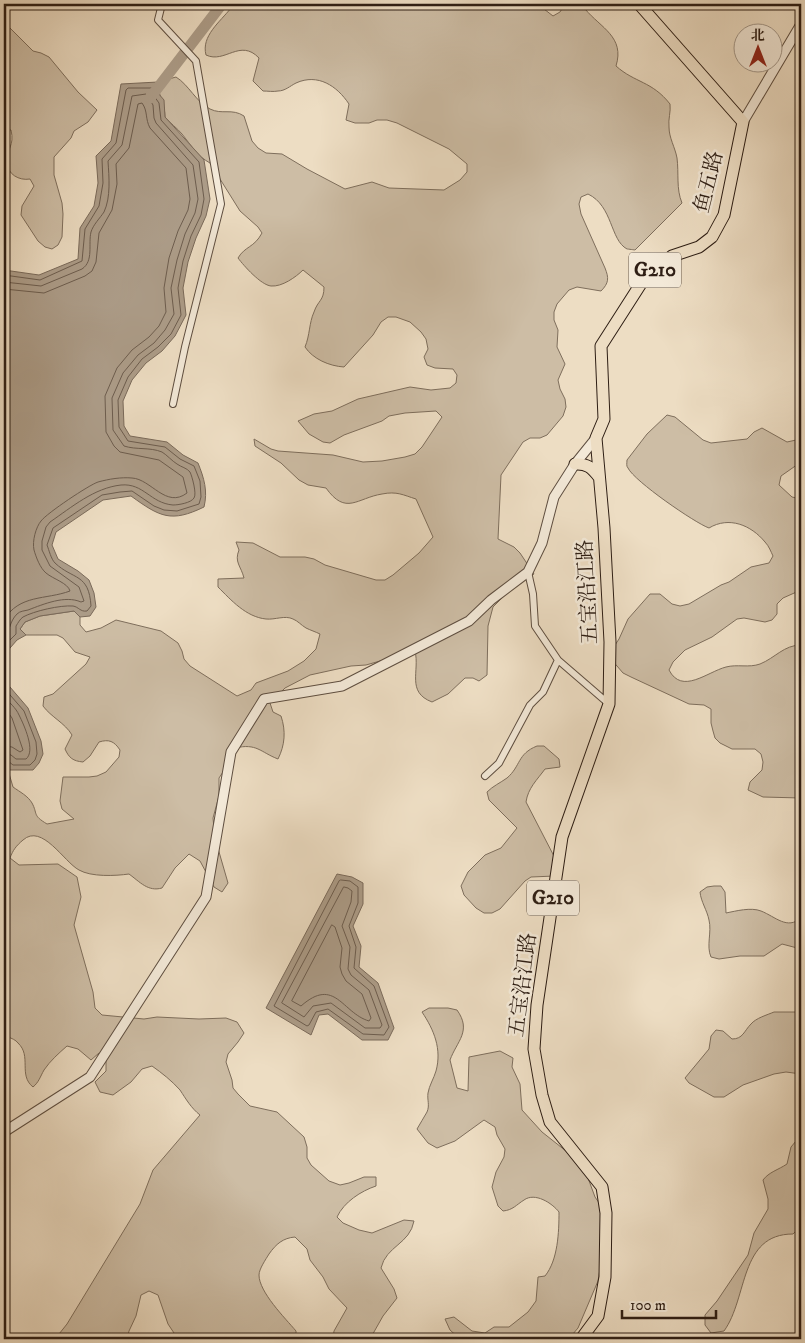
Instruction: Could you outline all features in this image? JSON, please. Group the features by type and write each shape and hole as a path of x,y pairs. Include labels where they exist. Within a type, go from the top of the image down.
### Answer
{"highway":[{"path":"639,4 743,122"},
{"name":"鱼五路","path":"596,438 604,418 601,346 642,282 672,256 699,248 712,236 724,215 743,122"},
{"name":"五宝沿江路","path":"581,1339 598,1316 605,1277 606,1213 602,1187 550,1122 542,1095 534,1049 537,1005 562,836 609,704 610,642 604,528 596,438"},
{"path":"575,464 584,463 591,467 599,477"}],"street":[{"path":"162,4 158,20 196,61 221,204 185,347 173,404"},
{"path":"743,122 801,24"},
{"path":"4,1132 90,1077 206,897 231,752 264,699 342,686 469,621 491,600 528,572 542,543 554,497 575,464 596,438"},
{"path":"528,572 535,626 558,660 609,704"},
{"path":"485,776 499,763 530,705 543,692 558,660"}],"shaded area":[{"path":"227,4 542,4 544,9 553,16 560,12 565,4 585,4 585,9 614,40 618,56 616,66 623,72 650,86 670,104 669,131 677,158 678,187 682,203 635,250 627,249 621,245 607,214 596,199 588,194 581,197 579,204 581,214 605,268 608,280 601,291 577,287 569,290 557,304 554,320 558,330 557,347 565,364 558,380 566,407 563,416 547,435 540,438 530,438 523,442 501,475 498,539 514,547 534,574 511,589 493,607 488,626 487,675 479,681 473,678 465,678 448,694 432,702 419,693 417,687 415,651 366,665 351,666 310,675 285,688 270,703 273,712 281,716 284,727 283,743 278,759 254,747 235,748 219,778 219,796 213,818 215,838 228,883 222,892 214,887 200,861 189,854 175,868 162,888 157,889 144,886 129,874 90,874 79,870 38,836 30,836 23,840 15,848 10,858 19,865 58,864 77,877 81,897 74,925 93,992 95,1008 102,1015 144,1019 157,1017 226,1018 237,1022 244,1033 228,1054 226,1062 233,1088 238,1094 250,1106 277,1112 304,1137 307,1147 307,1158 311,1165 329,1181 340,1185 364,1177 376,1177 376,1186 354,1198 337,1217 343,1223 372,1233 404,1220 414,1221 408,1235 388,1255 381,1268 394,1289 397,1298 383,1316 370,1339 333,1339 334,1331 347,1308 329,1289 323,1277 310,1260 307,1249 295,1237 283,1240 274,1247 263,1264 259,1275 260,1282 268,1297 296,1331 296,1339 178,1339 168,1324 158,1295 149,1291 141,1295 136,1316 127,1339 55,1339 67,1324 140,1204 153,1170 200,1115 180,1090 152,1066 142,1069 131,1082 113,1095 100,1092 95,1082 106,1071 106,1060 99,1053 91,1060 78,1049 67,1046 49,1063 33,1087 26,1077 22,1048 17,1042 8,1037 4,1040 4,761 13,787 28,798 37,816 47,824 74,819 62,809 60,801 63,777 89,777 106,772 119,757 120,750 111,742 103,741 99,742 90,756 83,762 70,757 65,749 72,735 43,706 44,697 53,694 86,664 90,657 75,652 63,638 57,635 26,635 20,629 25,622 40,616 74,611 80,617 80,625 86,632 101,628 116,620 161,631 178,643 184,659 190,666 237,696 251,690 256,683 288,671 304,661 316,649 320,634 290,618 266,619 252,615 239,607 218,587 218,579 244,578 238,561 239,550 236,542 253,543 280,557 305,557 376,580 385,580 419,553 433,537 416,499 392,493 373,496 352,503 340,501 326,488 308,485 299,480 281,463 255,446 254,439 278,451 333,455 363,462 405,457 415,454 422,447 442,417 436,411 389,416 382,421 344,435 330,443 323,442 309,434 298,421 314,414 332,411 358,399 410,387 431,390 450,388 456,383 457,375 453,369 435,368 427,365 424,357 428,349 426,339 410,322 396,317 388,317 381,322 373,335 344,367 322,361 308,351 305,347 311,320 322,298 324,287 303,270 284,283 275,286 267,285 253,275 238,258 256,242 262,233 240,211 210,163 198,154 165,117 158,82 176,77 210,109 219,112 235,112 244,116 252,141 258,148 266,153 282,154 345,189 372,182 389,188 444,190 460,180 467,172 467,164 449,149 397,123 377,120 369,123 355,123 346,120 349,104 339,92 326,83 304,80 283,90 263,91 253,81 259,58 252,52 245,50 213,57 206,55 205,48 209,35 231,8"},
{"path":"4,22 33,51 49,57 78,92 97,110 88,122 74,131 71,138 54,157 54,175 63,214 62,237 58,245 52,249 45,247 38,241 21,215 22,206 34,186 30,179 14,176 8,166 7,158 12,135 11,130 4,129"},
{"path":"667,415 675,417 703,440 711,443 747,439 754,432 762,428 787,442 796,440 801,435 801,462 781,476 779,485 792,497 801,499 801,590 783,598 777,604 777,614 772,620 765,622 744,618 737,619 712,637 685,650 673,662 669,670 674,677 681,681 695,680 726,667 760,664 785,649 801,645 801,798 763,797 748,790 750,782 762,770 761,754 755,749 732,749 720,743 715,738 713,731 711,709 704,705 689,704 623,673 611,659 611,651 628,619 650,594 660,594 672,604 680,606 689,604 729,582 751,567 769,563 773,556 769,547 753,531 739,524 732,523 717,524 709,528 702,525 641,482 627,467 627,460 647,434"},
{"path":"537,746 544,746 559,759 560,767 545,769 531,788 526,802 557,862 555,876 531,877 525,881 500,909 492,913 484,913 476,908 464,895 461,886 468,872 485,855 501,848 517,828 489,800 487,792 507,778 522,756"},
{"path":"721,886 725,892 726,913 753,909 786,923 791,923 801,918 801,949 782,944 764,956 740,956 719,959 711,957 709,948 709,920 700,892 707,887"},
{"path":"429,1008 457,1010 461,1017 463,1024 462,1036 450,1060 457,1088 468,1091 469,1057 500,1051 513,1058 512,1067 520,1084 522,1110 542,1132 571,1155 588,1178 595,1197 602,1207 598,1281 578,1328 565,1339 460,1339 450,1330 445,1319 454,1317 472,1331 485,1333 494,1327 509,1327 528,1312 536,1301 538,1277 545,1276 553,1262 558,1237 559,1212 548,1202 533,1197 503,1211 498,1206 492,1187 496,1172 504,1157 505,1149 495,1127 484,1120 455,1141 437,1148 428,1143 417,1129 428,1109 429,1090 438,1063 436,1040 422,1012"},
{"path":"774,1012 797,1012 801,1015 801,1074 786,1072 774,1074 743,1085 724,1097 714,1097 689,1083 685,1078 709,1049 711,1036 716,1030 723,1031 732,1039 736,1039 756,1020"},
{"path":"801,1135 801,1226 793,1234 776,1237 763,1245 754,1256 747,1270 732,1317 724,1331 711,1333 705,1325 705,1315 717,1301 748,1255 754,1233 768,1209 768,1199 763,1180 787,1164 791,1147"}],"water":[{"path":"158,82 158,93 164,100 165,117 204,160 210,199 206,216 188,262 183,288 186,315 175,336 162,351 146,363 132,380 123,401 124,426 130,436 167,442 183,455 198,463 205,485 204,507 183,515 174,516 158,513 131,496 103,500 56,532 52,545 58,559 89,580 94,593 96,607 90,616 80,617 74,611 40,616 25,622 20,629 26,635 17,640 4,655 4,270 39,275 78,259 80,228 94,206 98,183 96,156 111,141 121,84"},
{"path":"4,680 28,708 41,741 43,754 33,770 8,770 4,761"},
{"path":"337,874 352,877 363,883 363,904 353,926 361,946 359,967 378,983 394,1028 388,1040 362,1040 328,1014 319,1015 311,1035 266,1008"}],"waterway":[{"path":"150,98 222,4"}]}
